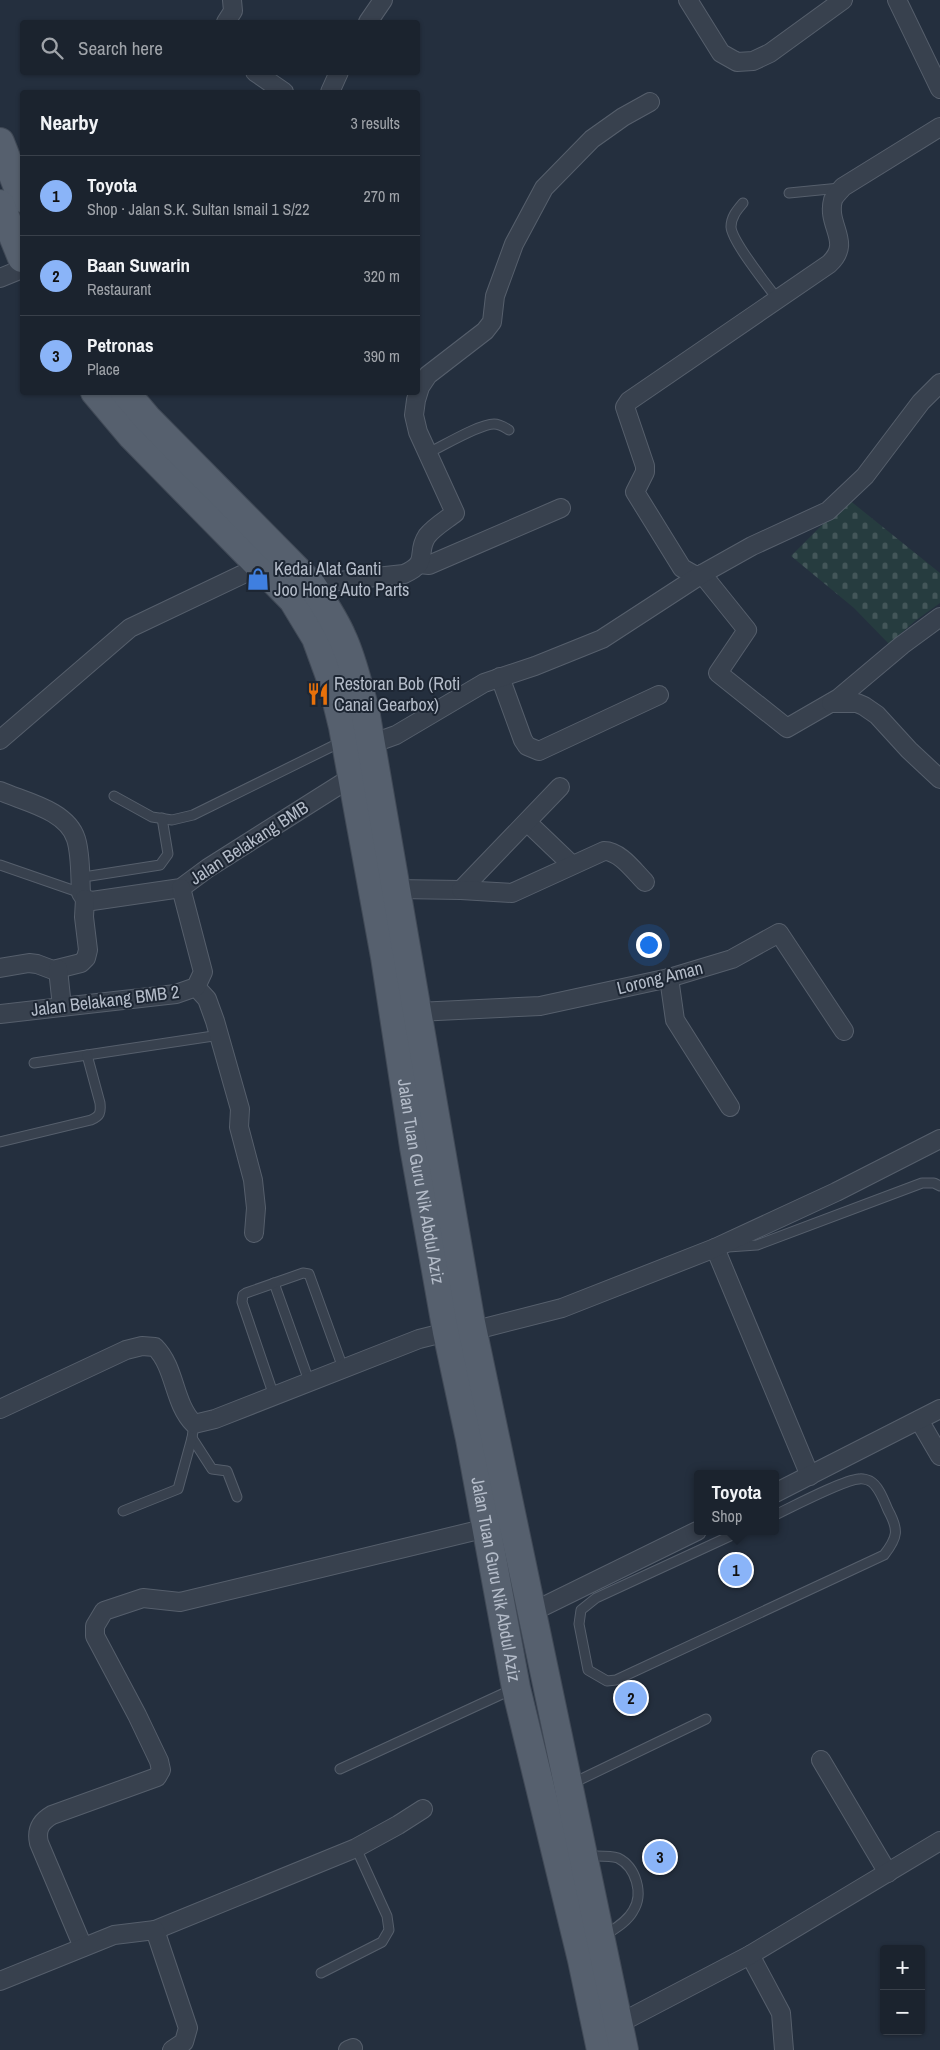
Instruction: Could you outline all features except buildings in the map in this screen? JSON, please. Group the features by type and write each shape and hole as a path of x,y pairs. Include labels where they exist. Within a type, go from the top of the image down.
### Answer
{"main road":[{"path":"0,142 20,193"},
{"path":"0,204 20,253"},
{"name":"Jalan Tuan Guru Nik Abdul Aziz","path":"98,395 132,436 293,600 316,638 332,682 358,742 396,889 417,1012 426,1144"},
{"name":"Jalan Tuan Guru Nik Abdul Aziz","path":"128,395 147,418 311,584 327,608 342,637 355,673 365,710 352,777 385,957 426,1144 460,1331 487,1528 514,1680 582,1960 601,2050"},
{"name":"Jalan Tuan Guru Nik Abdul Aziz","path":"460,1331 532,1612 621,2037"},
{"path":"514,1680 542,1660"}],"street":[{"path":"228,20 234,12 232,0"},
{"path":"369,20 383,0"},
{"path":"688,0 721,53 737,62 753,62 770,53 842,0"},
{"path":"897,0 940,89"},
{"path":"259,75 281,90"},
{"path":"331,90 338,75"},
{"path":"420,387 428,375 485,332 492,322 495,296 502,272 525,221 544,188 592,139 622,117 650,102"},
{"path":"940,127 843,187 834,198 832,213 840,248 836,257 778,300 629,401 625,407 645,466 645,472 635,492 682,568 700,576 747,630 718,673 788,728 831,703 902,644 940,617"},
{"path":"0,278 20,270"},
{"path":"358,742 396,735 484,683 535,666 602,639 700,576 752,546 828,511 865,476 921,402 940,383"},
{"path":"311,584 404,574 416,569 422,561 427,537 455,513 418,432 414,415 418,395"},
{"path":"419,564 429,565 562,508"},
{"path":"0,740 130,628 260,566"},
{"path":"500,677 523,740 527,746 539,751 659,695"},
{"path":"831,703 857,703 877,715 909,750 940,779"},
{"name":"Jalan Belakang BMB","path":"83,896 92,901 181,888 208,868 352,777"},
{"path":"461,890 560,787"},
{"path":"0,791 56,814 70,826 76,840 88,954 81,962 53,970 29,963 0,968"},
{"path":"527,822 572,865"},
{"path":"396,889 512,893 599,852 609,851 618,855 645,882"},
{"name":"Jalan Belakang BMB 2","path":"0,1014 176,994 196,987 203,972 181,888"},
{"name":"Lorong Aman","path":"417,1012 540,1006 669,978 732,959 779,933 844,1031"},
{"path":"58,969 62,1007"},
{"path":"669,978 675,1020 730,1107"},
{"path":"196,987 207,999 220,1035 240,1109 239,1127 253,1180 256,1208 254,1232"},
{"path":"0,1409 126,1350 142,1346 155,1347 163,1355 193,1431 215,1419 419,1339 562,1308 715,1248 836,1192 940,1139"},
{"path":"715,1248 810,1476"},
{"path":"779,1491 940,1409"},
{"path":"919,1420 940,1456"},
{"path":"83,1947 39,1843 38,1830 41,1824 52,1815 157,1777 161,1770 160,1761 96,1636 95,1626 104,1611 143,1598 180,1602 487,1528"},
{"path":"532,1612 692,1533"},
{"path":"821,1760 888,1873"},
{"path":"0,1980 114,1935 155,1930 356,1848 398,1826 423,1809"},
{"path":"621,2037 750,1955 940,1841"},
{"path":"155,1930 188,2028 184,2042 172,2050"},
{"path":"750,1955 781,2013 784,2050"}],"lane":[{"path":"789,193 843,187"},
{"path":"744,203 736,211 731,228 737,242 778,300"},
{"path":"428,453 483,426 502,425 509,430"},
{"path":"114,796 152,817 172,820 193,815 358,742"},
{"path":"90,876 160,865 168,854 162,818"},
{"path":"0,865 83,896"},
{"path":"34,1063 220,1035"},
{"path":"0,1142 91,1120 99,1116 100,1103 87,1055"},
{"path":"715,1248 757,1246 922,1184 934,1183 940,1186"},
{"path":"274,1396 241,1298 246,1293 303,1273 310,1274 343,1368"},
{"path":"274,1283 309,1381"},
{"path":"193,1431 212,1469 227,1471 237,1497"},
{"path":"123,1511 178,1490 193,1431"},
{"path":"733,1535 596,1598 581,1610 579,1624 588,1670 607,1681 616,1680 884,1554 896,1535 895,1523 877,1488 871,1481 860,1478 846,1482 779,1514"},
{"path":"692,1533 697,1552"},
{"path":"340,1769 514,1680"},
{"path":"569,1785 706,1719"},
{"path":"321,1973 382,1942 389,1930 386,1916 356,1848"},
{"path":"584,1856 616,1857 628,1864 636,1880 638,1898 633,1911 622,1923 601,1938"}],"green space":[{"path":"848,499 940,573 940,603 915,621 889,644 854,608 791,556"}],"place":[{"name":"Kedai Alat Ganti Joo Hong Auto Parts","path":"258,579"},
{"name":"Restoran Bob (Roti Canai Gearbox)","path":"318,694"},
{"name":"Toyota","path":"736,1570"},
{"name":"Baan Suwarin","path":"631,1698"},
{"name":"Petronas","path":"660,1857"}]}
